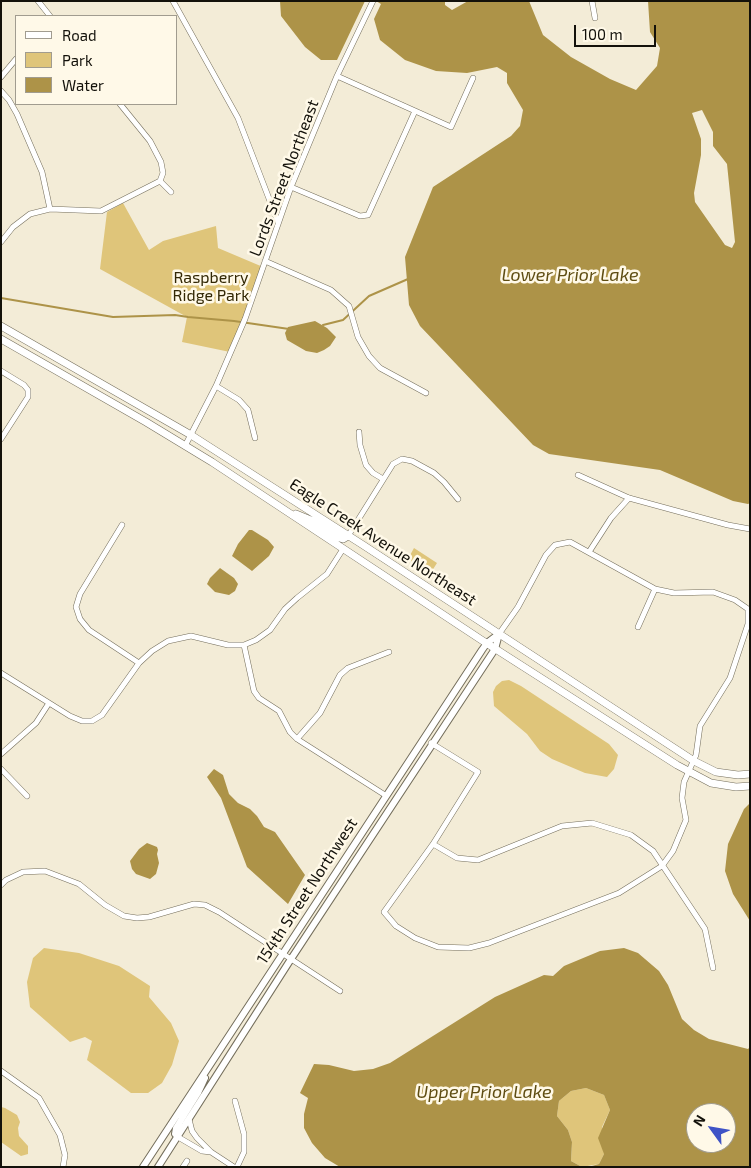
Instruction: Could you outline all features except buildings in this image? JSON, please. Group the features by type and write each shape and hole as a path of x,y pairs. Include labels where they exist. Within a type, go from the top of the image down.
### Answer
{"main road":[{"name":"Eagle Creek Avenue Northeast","path":"1,326 191,435 500,634 712,783 736,787 750,786"},
{"name":"Eagle Creek Avenue Northeast","path":"1,340 185,446 286,510 495,649 691,767 738,775 750,774"},
{"path":"286,510 306,517 340,538 343,539 348,536"}],"street":[{"path":"38,1 49,15"},
{"path":"173,1 238,118 278,222"},
{"name":"Lords Street Northeast","path":"185,446 216,386 245,320 291,187 337,76 372,1"},
{"path":"592,1 595,18"},
{"path":"1,77 15,60"},
{"path":"337,76 451,127 473,78"},
{"path":"1,91 10,100 42,172 50,208"},
{"path":"1,242 13,227 30,214 50,208 101,211 160,181 163,173 161,162 153,148 121,105"},
{"path":"291,187 360,216 368,215 415,111"},
{"path":"160,181 171,192"},
{"path":"265,261 331,290 349,306 358,337 369,356 380,368 426,393"},
{"path":"1,371 24,385 28,390 28,396 1,439"},
{"path":"216,386 239,400 248,410 255,438"},
{"path":"359,432 360,445 366,465 384,479"},
{"path":"348,536 393,464 402,460 412,460 444,482 458,499"},
{"path":"578,475 629,498 728,525 750,529"},
{"path":"589,552 611,518 629,498"},
{"path":"122,526 80,594 76,607 80,619 89,630 139,663"},
{"name":"154th Street Northwest","path":"158,1167 291,959 495,649 500,634 518,607 546,555 555,545 570,542 655,589"},
{"path":"1,673 70,716 82,721 92,721 102,715 139,663 152,651 168,641 191,636 228,645 244,645 256,640 270,630 285,609 327,574 343,548"},
{"path":"431,744 478,772 433,844 384,912 396,926 415,938 438,947 469,948 489,943 619,893 662,866 673,851 686,820 682,798 684,782 697,749 700,726 730,678 748,624 748,609 735,600 712,592 674,593 655,589 638,626"},
{"name":"154th Street Northwest","path":"143,1167 487,643 500,634"},
{"path":"244,645 254,690 259,698 279,712 290,732 297,739 386,795"},
{"path":"297,739 320,712 340,674 348,668 390,652"},
{"path":"1,754 36,724 49,703"},
{"path":"1,769 27,796"},
{"path":"433,844 456,858 478,860 562,826 592,823 631,835 653,851 705,929 714,968"},
{"path":"1,885 6,880 23,872 45,871 79,884 124,916 137,918 149,917 194,904 205,906 219,912 340,991"},
{"path":"211,1152 202,1151 175,1134 176,1128 198,1093 212,1061"},
{"path":"1,1071 39,1098 60,1135 65,1155 63,1167"},
{"path":"189,1119 192,1131 211,1152 236,1167 244,1152 244,1143 242,1126 235,1101"},
{"path":"183,1167 187,1161"}],"green space":[{"name":"Raspberry Ridge Park","path":"123,203 149,250 163,241 216,226 218,248 263,267 230,352 182,342 187,317 100,269 107,212"},
{"path":"414,548 437,563 430,574 408,559"},
{"path":"509,680 609,744 618,755 614,769 607,777 585,773 552,759 540,751 527,734 494,706 493,692 496,686 502,681"},
{"path":"44,948 79,953 119,966 150,986 149,997 171,1023 179,1041 172,1065 162,1083 148,1093 131,1093 87,1060 92,1041 85,1037 70,1042 30,1007 27,982 33,958"},
{"path":"586,1088 604,1095 610,1110 602,1127 604,1154 599,1164 582,1167 571,1161 572,1142 568,1130 557,1116 559,1101 571,1091"},
{"path":"1,1107 17,1115 20,1122 18,1128 19,1136 28,1146 28,1154 21,1156 1,1142"}],"water":[{"path":"280,1 365,1 337,60 321,60 305,47 281,16"},
{"name":"Lower Prior Lake","path":"376,1 445,1 445,5 452,10 468,1 529,1 543,35 571,57 610,79 636,90 657,66 660,48 650,32 648,1 750,1 750,503 733,501 660,470 549,454 533,445 420,326 409,305 405,257 433,187 511,136 520,126 523,110 507,83 507,73 497,67 467,73 436,71 405,60 380,40 374,19 381,4","holes":["702,110 713,132 713,146 727,164 735,242 732,248 725,245 695,202 694,193 701,155 701,139 692,113"]},
{"path":"315,321 327,328 336,337 330,346 317,353 306,351 287,340 285,333 288,327"},
{"path":"249,530 268,540 274,547 269,556 252,571 232,556 238,544"},
{"path":"220,568 234,578 238,584 235,591 229,595 215,592 207,584"},
{"path":"214,769 223,775 229,794 238,803 250,809 264,827 275,832 305,875 288,904 247,867 221,798 207,777"},
{"path":"750,803 750,921 733,894 725,871 728,844 744,809"},
{"path":"147,843 157,847 158,850 159,863 156,874 150,879 136,874 132,869 130,861 139,849"},
{"name":"Upper Prior Lake","path":"624,948 638,953 659,971 668,985 682,1019 694,1030 709,1039 748,1049 750,1047 750,1167 588,1167 599,1164 604,1154 598,1138 610,1110 604,1095 586,1088 571,1091 559,1101 557,1116 568,1130 572,1142 571,1161 582,1167 340,1167 325,1158 312,1143 304,1128 304,1114 308,1098 300,1093 314,1064 329,1065 354,1071 373,1069 390,1063 495,997 544,975 553,976 564,966 600,951"}],"waterway":[{"path":"323,325 343,320 369,296 408,279"},
{"path":"1,298 113,317 175,315 289,329"}]}
